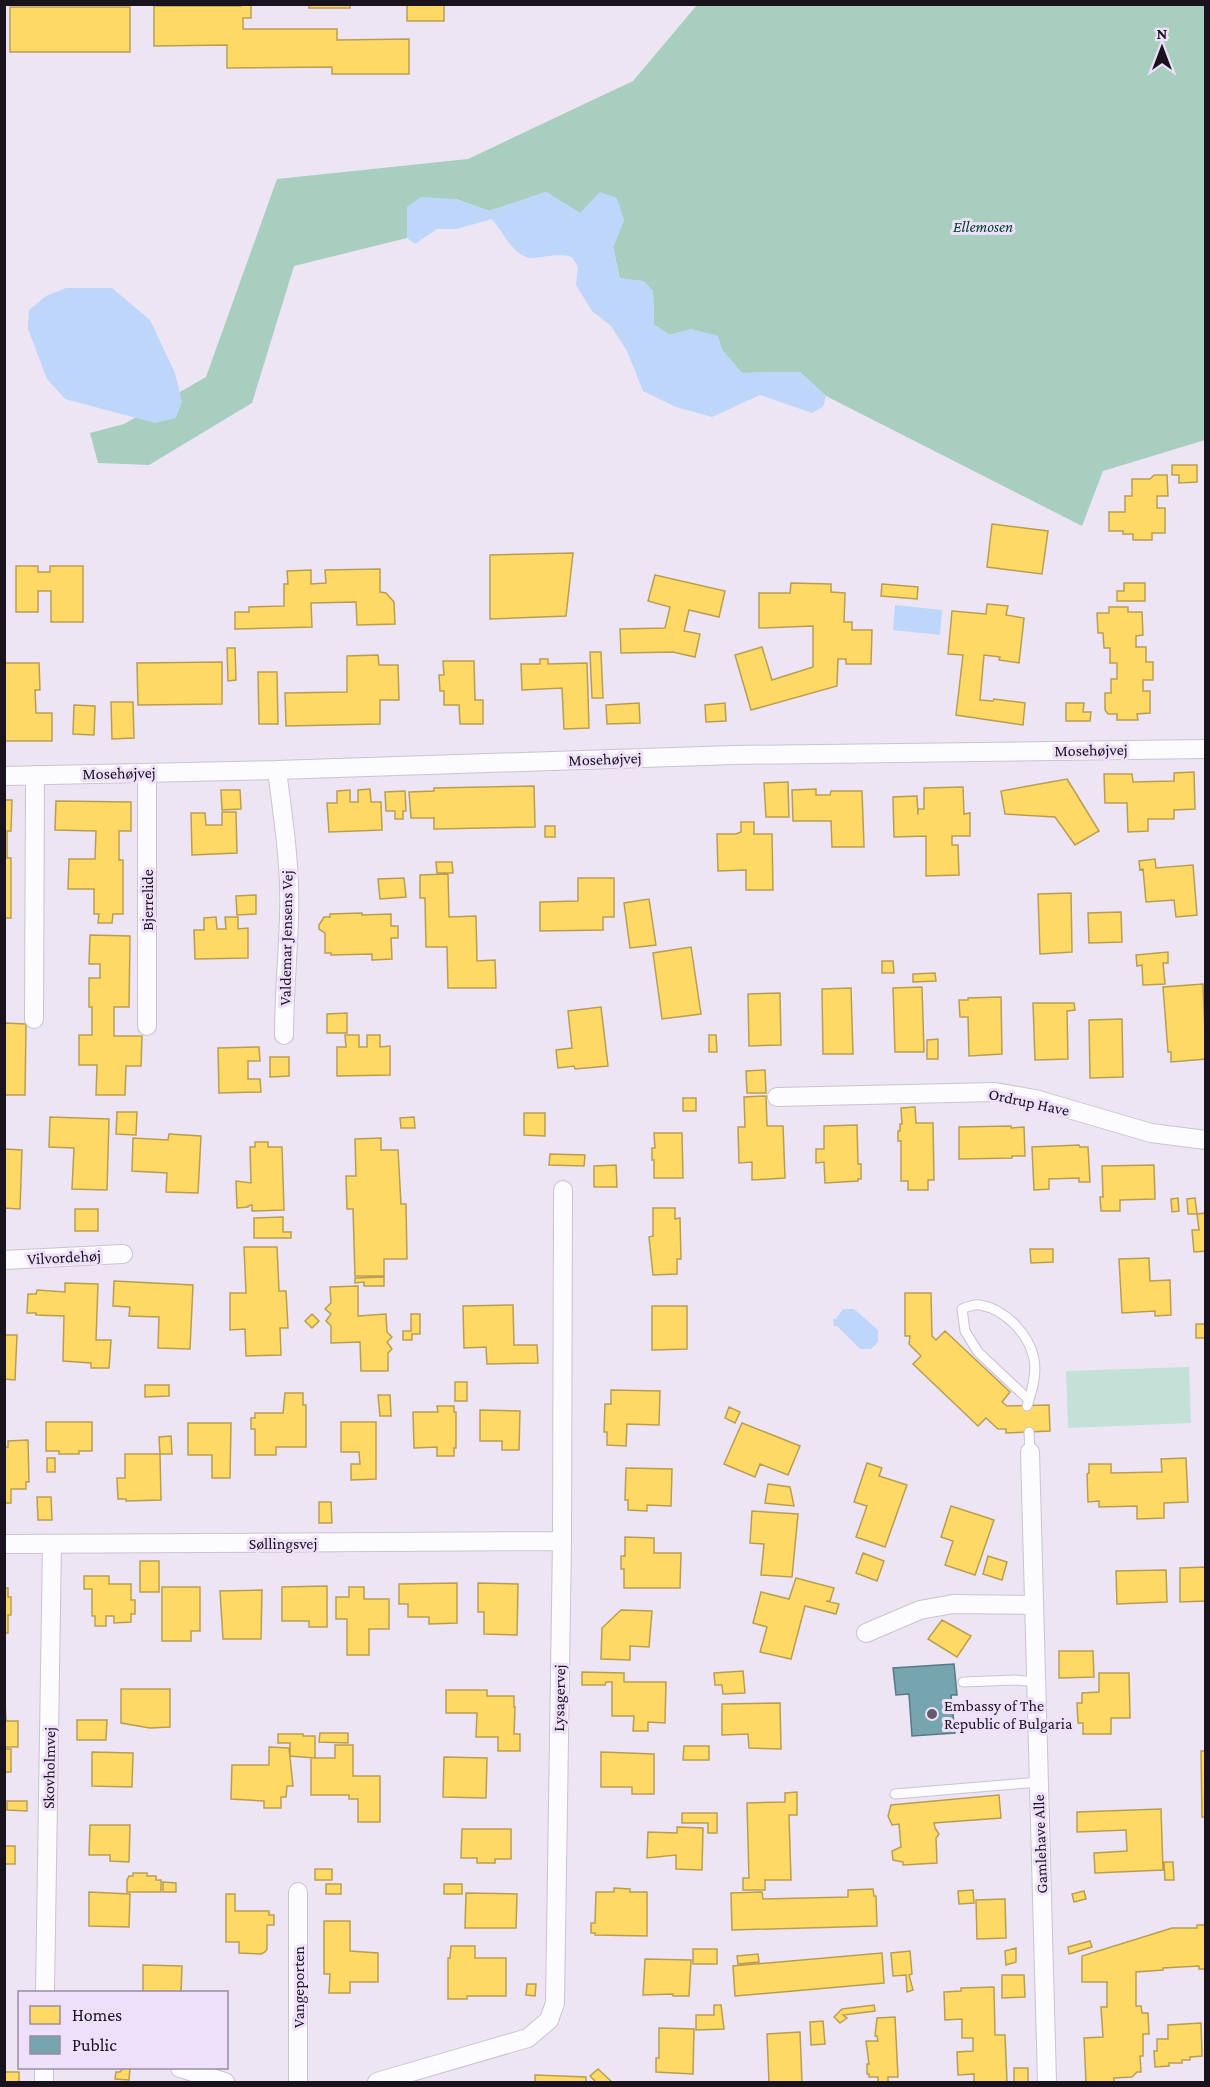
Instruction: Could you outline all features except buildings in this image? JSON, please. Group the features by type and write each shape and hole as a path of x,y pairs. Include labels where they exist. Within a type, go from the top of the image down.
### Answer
{"street":[{"name":"Mosehøjvej","path":"4,776 278,770 724,755 1206,748"},
{"name":"Valdemar Jensens Vej","path":"278,770 287,850 289,915 284,986 284,1035"},
{"name":"Bjerrelide","path":"147,773 147,1026"},
{"path":"34,1019 35,775"},
{"name":"Ordrup Have","path":"777,1097 996,1092 1035,1099 1151,1133 1206,1140"},
{"name":"Lysagervej","path":"377,2082 528,2038 549,2020 555,2003 562,1541 563,1190"},
{"name":"Vilvordehøj","path":"4,1260 123,1254"},
{"name":"Gamlehave Alle","path":"1030,1452 1047,2082"},
{"name":"Søllingsvej","path":"4,1544 562,1541"},
{"name":"Skovholmvej","path":"45,1991 52,1544"},
{"path":"866,1634 920,1610 953,1604 1034,1605"},
{"name":"Vangeporten","path":"298,1892 298,2082"},
{"path":"186,2069 225,2082"}],"lane":[{"path":"978,1304 998,1311 1025,1334 1034,1360 1033,1385 1028,1403 978,1352 965,1332 962,1309 978,1304"},
{"path":"1029,1432 1030,1452"},
{"path":"963,1682 1015,1680 1036,1682"},
{"path":"895,1794 1039,1782"}],"green space":[{"name":"Ellemosen","path":"697,5 1205,5 1205,440 1103,471 1082,526 826,396 800,372 742,373 723,351 691,329 670,335 654,325 653,291 643,281 620,279 613,247 624,220 580,213 546,192 489,211 456,199 407,207 407,238 294,266 252,403 149,465 98,463 90,433 124,424 206,377 277,179 468,159 633,81"},
{"path":"1189,1367 1191,1423 1068,1428 1066,1371"}],"water":[{"path":"546,192 580,213 600,192 617,198 624,220 613,247 620,278 643,281 653,291 654,325 670,335 691,329 718,336 723,351 742,373 800,372 826,396 823,407 812,413 760,395 712,417 676,407 643,391 627,351 611,326 592,311 576,285 578,267 572,257 557,255 526,257 509,243 492,219 457,229 437,229 415,244 407,238 407,207 421,197 456,199 489,211"},
{"path":"66,288 112,288 150,320 175,373 182,402 176,418 155,423 65,399 47,379 28,329 29,310 46,296"},
{"path":"895,605 942,610 940,635 893,630"},
{"path":"843,1309 854,1309 878,1330 878,1342 871,1349 860,1349 837,1326 834,1326 833,1319 836,1319"}],"place":[{"name":"Embassy of The Republic of Bulgaria","path":"932,1714"}]}
